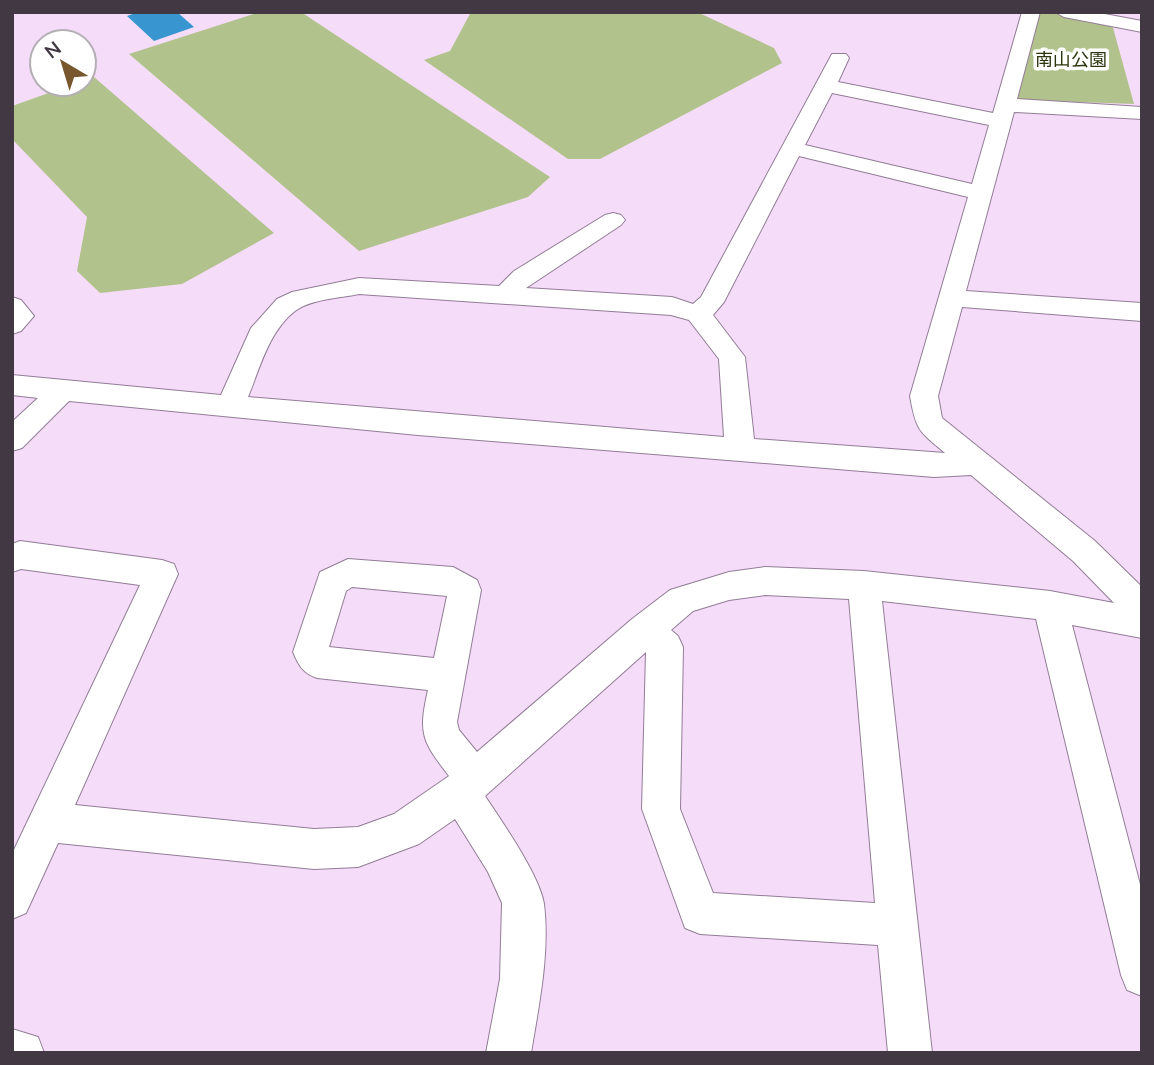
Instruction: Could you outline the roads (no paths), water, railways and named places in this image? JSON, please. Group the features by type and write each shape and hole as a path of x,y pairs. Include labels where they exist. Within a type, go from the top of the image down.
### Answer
{"street":[{"path":"1031,12 924,396 929,423 1084,551 1142,609"},
{"path":"1064,12 1142,27"},
{"path":"698,314 711,302 839,58"},
{"path":"826,86 1003,113 1139,119"},
{"path":"792,148 980,193"},
{"path":"505,295 523,276 613,220"},
{"path":"230,407 260,334 286,305 301,298 359,286 672,306 698,314 732,357 740,450"},
{"path":"950,298 1142,312"},
{"path":"12,306 21,316 12,325"},
{"path":"12,384 230,407 740,450 934,465 976,463"},
{"path":"12,440 63,390"},
{"path":"12,558 20,555 162,574 12,899"},
{"path":"450,676 317,662 310,652 332,582 348,573 453,581 465,590 450,676 439,722 443,739 523,902 522,979 508,1053"},
{"path":"47,821 314,849 358,847 405,830 467,786 644,630 682,600 729,586 765,582 864,585 1050,606 1142,623"},
{"path":"864,585 910,1053"},
{"path":"1050,606 1142,975"},
{"path":"644,630 666,647 661,810 700,913 897,925"},
{"path":"12,1051 22,1053"}],"water":[{"path":"138,12 177,12 194,27 154,41 127,16"}],"park label":[{"name":"南山公園","path":"1071,59"}]}
